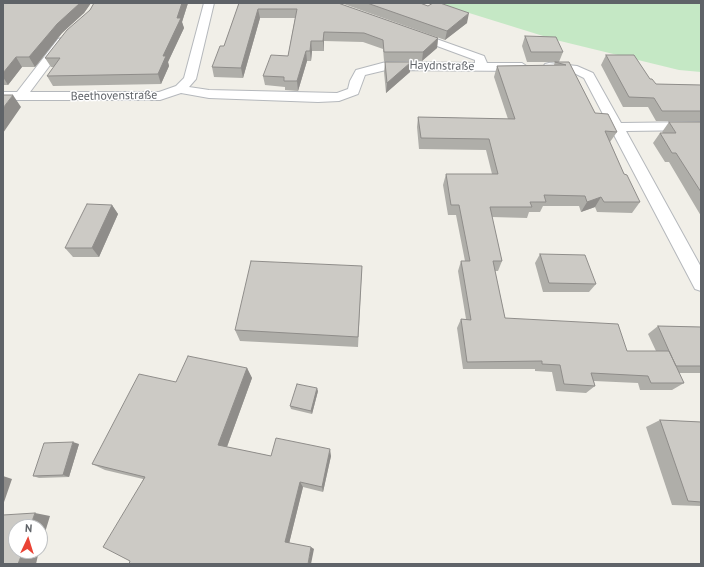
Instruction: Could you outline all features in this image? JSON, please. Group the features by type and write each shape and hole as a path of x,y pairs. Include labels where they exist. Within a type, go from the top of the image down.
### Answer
{"street":[{"path":"180,90 190,79 209,3"},
{"path":"400,29 480,58 482,66"},
{"path":"21,96 72,31"},
{"name":"Haydnstraße","path":"180,90 209,94 318,98 339,97 354,91 356,80 360,73 386,66 565,67 577,70 589,76 701,284"},
{"name":"Beethovenstraße","path":"3,96 160,96 180,90"},
{"path":"616,127 701,126"}],"green space":[{"path":"437,3 701,3 701,72 679,70 556,40"}],"building":[{"path":"3,3 80,3 57,24 29,57 16,57 3,73"},
{"path":"94,3 182,3 177,18 181,18 163,56 166,56 158,74 47,76 60,58 45,58 67,30 90,10"},
{"path":"239,3 338,3 438,38 423,52 384,52 383,40 364,33 324,32 323,41 311,41 310,51 306,51 297,81 284,81 284,77 263,76 271,55 288,56 297,9 258,9 241,68 212,67 220,46 224,46"},
{"path":"367,3 420,3 428,6 433,3 440,3 469,13 447,31"},
{"path":"525,36 556,37 563,52 531,52"},
{"path":"606,55 634,55 650,79 652,79 656,84 701,85 701,111 662,111 654,98 629,97"},
{"path":"385,62 411,62 387,83"},
{"path":"555,62 569,62 595,113 608,114 617,132 605,131 624,174 627,175 640,202 604,202 601,197 587,202 585,196 544,195 546,202 530,202 532,207 490,207 502,261 493,261 505,318 618,324 627,351 669,351 684,383 651,383 648,376 591,373 595,386 564,384 560,365 542,364 542,361 467,362 461,319 471,320 461,261 470,261 459,205 451,205 446,174 498,174 489,139 421,138 418,117 515,119 497,66 566,65"},
{"path":"3,95 13,95 3,108"},
{"path":"669,122 701,122 701,192 676,153 672,153 660,133 676,133"},
{"path":"87,204 112,205 92,248 65,248"},
{"path":"540,254 585,255 596,284 549,283"},
{"path":"251,261 362,266 358,337 235,330"},
{"path":"658,326 701,327 701,366 676,366"},
{"path":"188,356 247,368 218,445 271,456 276,438 330,449 322,487 300,482 285,542 311,547 308,564 129,564 130,561 103,547 145,477 92,464 139,374 176,382"},
{"path":"297,384 317,388 311,411 290,406"},
{"path":"660,420 701,422 701,502 688,501"},
{"path":"73,442 63,475 33,476 44,443"},
{"path":"35,513 33,519 8,519 8,559 20,559 18,564 3,564 3,515"}]}
